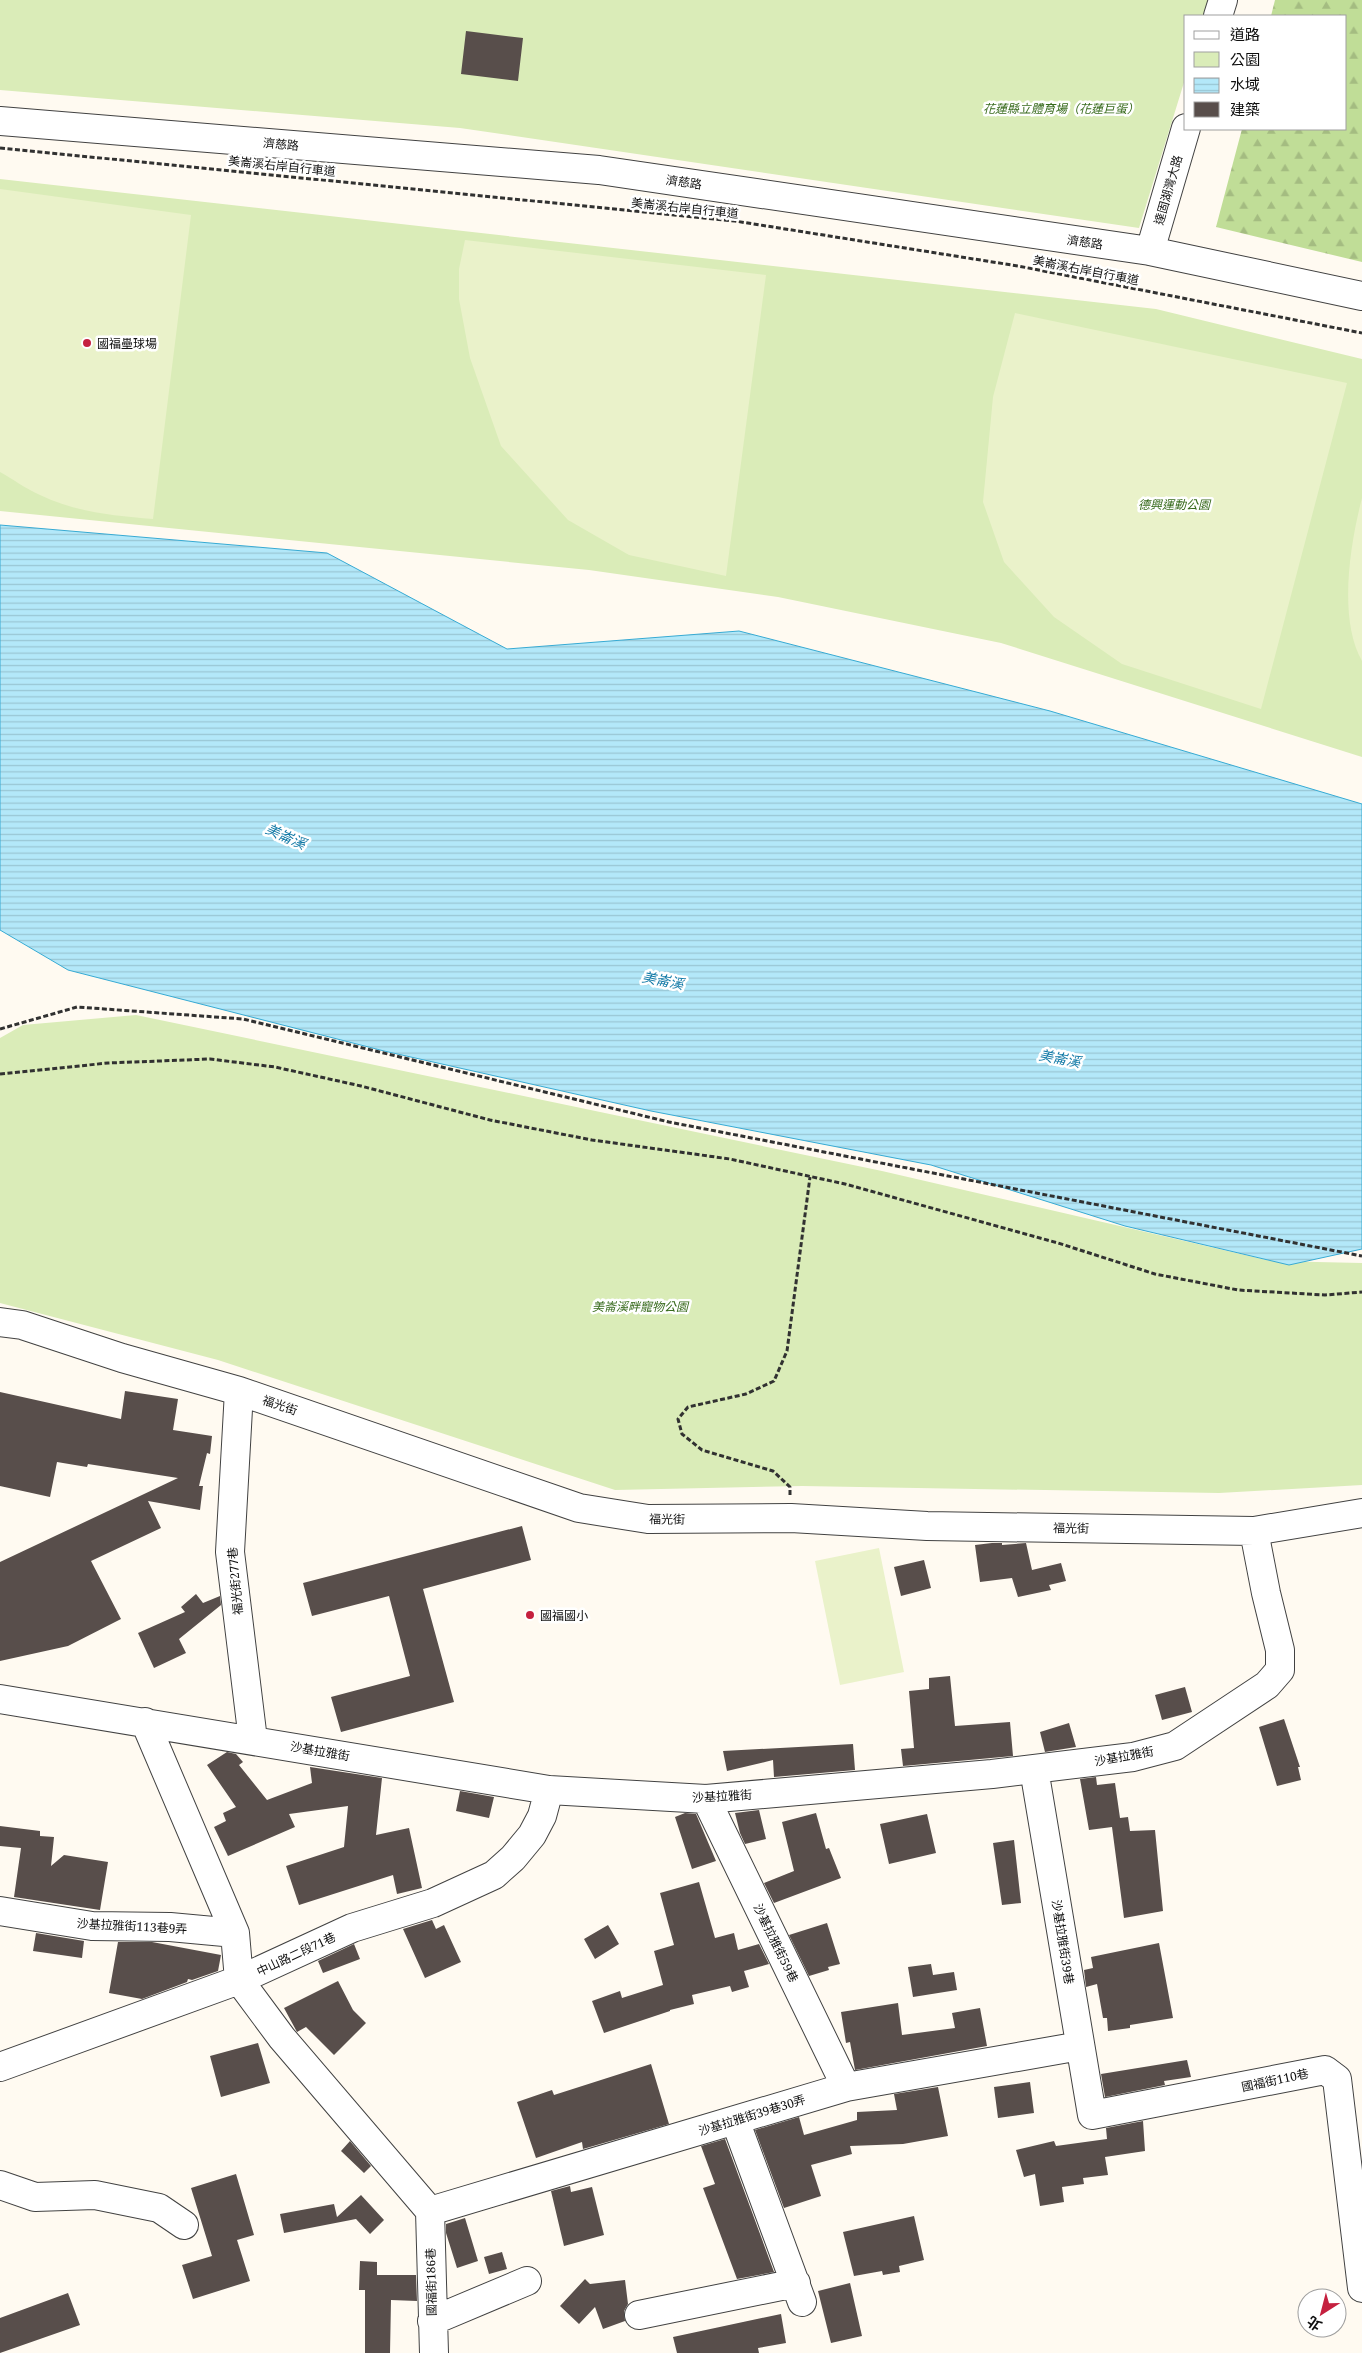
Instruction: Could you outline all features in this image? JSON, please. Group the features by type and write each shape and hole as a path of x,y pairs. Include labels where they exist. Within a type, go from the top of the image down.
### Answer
{"street":[{"path":"1218,15 1223,0"},
{"name":"濟慈路","path":"0,121 599,170 1150,251 1362,296"},
{"name":"達固湖灣大路","path":"1150,251 1185,130"},
{"name":"福光街","path":"0,1322 22,1325 122,1358 239,1391 579,1508 648,1519 790,1518 927,1526 1254,1530 1362,1513"},
{"name":"福光街277巷","path":"239,1391 230,1552 253,1740"},
{"name":"沙基拉雅街","path":"0,1699 549,1790 706,1798 1034,1769 1134,1757 1175,1746 1267,1685 1280,1670 1280,1650 1266,1593 1254,1530"},
{"path":"145,1722 235,1933 239,1980 282,2038 430,2211"},
{"name":"沙基拉雅街39巷","path":"1034,1769 1092,2115"},
{"name":"中山路二段71巷","path":"0,2067 239,1980 352,1928 433,1904 494,1875 513,1858 532,1836 542,1816 549,1790"},
{"name":"沙基拉雅街59巷","path":"706,1798 846,2087"},
{"name":"沙基拉雅街113巷9弄","path":"0,1910 92,1926 170,1927 235,1933"},
{"name":"沙基拉雅街39巷30弄","path":"430,2211 846,2087 1080,2046"},
{"name":"國福街110巷","path":"1092,2115 1325,2070 1337,2079 1362,2288"},
{"path":"639,2316 799,2293 734,2120"},
{"path":"0,2185 35,2197 95,2195 159,2208 184,2225"},
{"name":"國福街186巷","path":"430,2211 434,2353"},
{"path":"432,2321 526,2281"}],"path":[{"name":"美崙溪右岸自行車道","path":"0,148 735,221 1018,266 1362,333"},
{"path":"0,1029 77,1007 243,1020 669,1122 1362,1256"},
{"path":"0,1074 108,1063 210,1060 275,1067 361,1086 490,1120 592,1140 730,1159 810,1176 1058,1243 1155,1274 1238,1290 1325,1295 1362,1292"},
{"path":"790,1518 790,1487 773,1471 702,1450 682,1434 678,1419 688,1408 746,1394 774,1381 787,1351 810,1176"}],"green space":[{"name":"花蓮縣立體育場（花蓮巨蛋）","path":"0,0 1209,0 1204,15 1184,15 1184,82 1139,228 460,128 0,90"},
{"path":"1275,0 1362,0 1362,262 1216,227 1242,130 1347,130 1347,15 1271,15"},
{"name":"德興運動公園","path":"0,179 1156,309 1362,359 1362,757 1001,643 778,597 589,570 0,511"},
{"name":"國福壘球場","path":"0,189 191,215 153,519 110,515 67,506 35,493 0,472"},
{"path":"465,240 766,275 726,576 629,555 568,520 501,446 470,358 459,299 459,269"},
{"path":"1015,313 1347,383 1261,709 1122,664 1054,617 1004,562 983,502 993,397"},
{"path":"1362,498 1362,661 1350,624 1348,581 1350,559"},
{"name":"美崙溪畔寵物公園","path":"136,1015 882,1171 1271,1261 1362,1263 1362,1485 1219,1493 802,1486 615,1490 218,1360 0,1303 0,1038 23,1025"},
{"path":"879,1548 904,1672 840,1685 815,1561"}],"water":[{"name":"美崙溪","path":"0,525 327,553 507,649 739,631 1050,711 1362,804 1362,1249 1289,1265 1125,1226 931,1165 651,1111 384,1051 68,970 0,930"}],"building":[{"path":"466,31 523,38 518,81 461,74"},
{"path":"125,1391 178,1399 173,1430 212,1436 210,1454 207,1453 199,1486 203,1486 200,1510 148,1501 161,1528 91,1561 121,1619 68,1646 0,1661 0,1562 178,1478 88,1464 87,1467 57,1462 50,1497 0,1486 0,1392 121,1419"},
{"path":"522,1526 531,1560 423,1589 454,1702 341,1732 331,1697 410,1676 389,1596 312,1616 303,1583"},
{"path":"1002,1543 1002,1545 1026,1543 1032,1570 1061,1563 1066,1581 1049,1585 1051,1590 1018,1597 1012,1578 980,1582 975,1545"},
{"path":"924,1560 931,1588 901,1596 894,1567"},
{"path":"196,1594 203,1603 220,1596 221,1605 179,1639 186,1653 154,1668 138,1633 185,1612 181,1607"},
{"path":"950,1676 955,1726 1010,1722 1013,1756 903,1766 901,1749 914,1748 909,1691 929,1689 929,1678"},
{"path":"1185,1687 1192,1712 1162,1720 1155,1695"},
{"path":"1284,1719 1300,1767 1298,1767 1301,1780 1277,1786 1259,1727"},
{"path":"1069,1723 1076,1747 1045,1752 1040,1732"},
{"path":"853,1744 855,1770 774,1777 773,1760 727,1771 723,1751"},
{"path":"227,1752 236,1754 243,1762 239,1765 267,1800 312,1783 310,1767 382,1778 376,1835 409,1828 422,1888 397,1894 393,1875 299,1905 286,1866 344,1847 348,1806 289,1814 295,1827 228,1856 214,1827 226,1821 223,1813 236,1807 207,1765"},
{"path":"1096,1777 1097,1785 1115,1783 1120,1818 1128,1817 1130,1831 1155,1830 1163,1911 1124,1918 1112,1827 1089,1830 1080,1779"},
{"path":"460,1791 494,1797 489,1818 456,1811"},
{"path":"759,1810 766,1839 745,1844 735,1813"},
{"path":"685,1813 696,1814 716,1861 692,1869 675,1817"},
{"path":"816,1813 826,1849 829,1848 841,1878 774,1903 764,1883 794,1871 782,1822"},
{"path":"927,1814 936,1853 889,1864 880,1824"},
{"path":"0,1826 40,1831 40,1836 54,1837 51,1866 64,1855 108,1862 100,1910 14,1897 21,1848 0,1846"},
{"path":"1014,1840 1021,1903 1002,1905 993,1843"},
{"path":"699,1882 715,1938 734,1933 738,1950 759,1944 769,1964 744,1971 749,1987 732,1992 730,1986 692,1995 694,2004 670,2010 604,2033 592,2001 620,1991 622,1998 663,1985 654,1951 674,1945 660,1893"},
{"path":"432,1920 436,1929 444,1925 461,1962 425,1978 403,1929"},
{"path":"827,1923 840,1964 828,1967 829,1970 809,1976 789,1935"},
{"path":"608,1925 619,1944 595,1959 584,1939"},
{"path":"36,1933 84,1941 82,1958 33,1951"},
{"path":"118,1942 152,1942 221,1955 218,1971 192,1980 188,1979 187,1982 142,1999 109,1993"},
{"path":"1159,1943 1173,2018 1130,2025 1130,2028 1108,2031 1107,2018 1103,2018 1097,1984 1086,1987 1084,1970 1093,1968 1091,1957"},
{"path":"354,1944 360,1959 323,1973 318,1961"},
{"path":"931,1964 933,1975 954,1972 957,1990 913,1997 908,1967"},
{"path":"338,1981 353,2010 366,2023 334,2055 306,2027 297,2032 284,2008"},
{"path":"898,2003 902,2035 955,2028 952,2013 980,2008 987,2046 855,2070 850,2042 846,2043 841,2012"},
{"path":"258,2043 270,2083 221,2097 210,2056"},
{"path":"1187,2060 1191,2077 1164,2081 1165,2085 1105,2097 1101,2074"},
{"path":"651,2064 669,2124 583,2149 582,2142 536,2158 517,2102 552,2090 554,2095"},
{"path":"1030,2082 1034,2113 998,2118 994,2087"},
{"path":"938,2087 948,2136 903,2144 850,2146 852,2154 811,2165 821,2196 784,2208 755,2130 799,2117 804,2135 857,2120 857,2112 897,2110 894,2094"},
{"path":"1143,2121 1145,2151 1105,2157 1108,2175 1083,2178 1084,2184 1062,2187 1064,2202 1040,2206 1035,2174 1024,2177 1016,2150 1054,2141 1056,2146 1107,2139 1106,2128"},
{"path":"725,2139 774,2272 737,2279 703,2188 715,2184 701,2146"},
{"path":"350,2141 371,2166 364,2173 341,2151"},
{"path":"236,2174 254,2235 237,2240 250,2281 193,2299 182,2265 212,2256 191,2188"},
{"path":"570,2186 571,2192 592,2187 604,2235 564,2246 551,2191"},
{"path":"361,2195 384,2220 370,2234 356,2219 284,2233 280,2214 334,2204 337,2217"},
{"path":"914,2216 924,2260 899,2266 900,2272 883,2275 882,2271 854,2276 843,2232"},
{"path":"465,2218 478,2261 457,2268 446,2233 446,2224"},
{"path":"502,2252 507,2269 489,2274 484,2257"},
{"path":"360,2261 377,2262 377,2275 416,2275 417,2301 391,2300 390,2353 365,2353 365,2290 359,2290"},
{"path":"585,2279 590,2284 625,2280 628,2304 624,2311 625,2321 603,2329 595,2307 579,2324 560,2306"},
{"path":"850,2283 862,2336 831,2343 818,2291"},
{"path":"68,2293 80,2325 0,2353 0,2318"},
{"path":"781,2314 786,2343 758,2348 759,2353 677,2353 673,2337"}],"place":[{"name":"國福壘球場","path":"87,343"},
{"name":"國福國小","path":"530,1615"}]}
